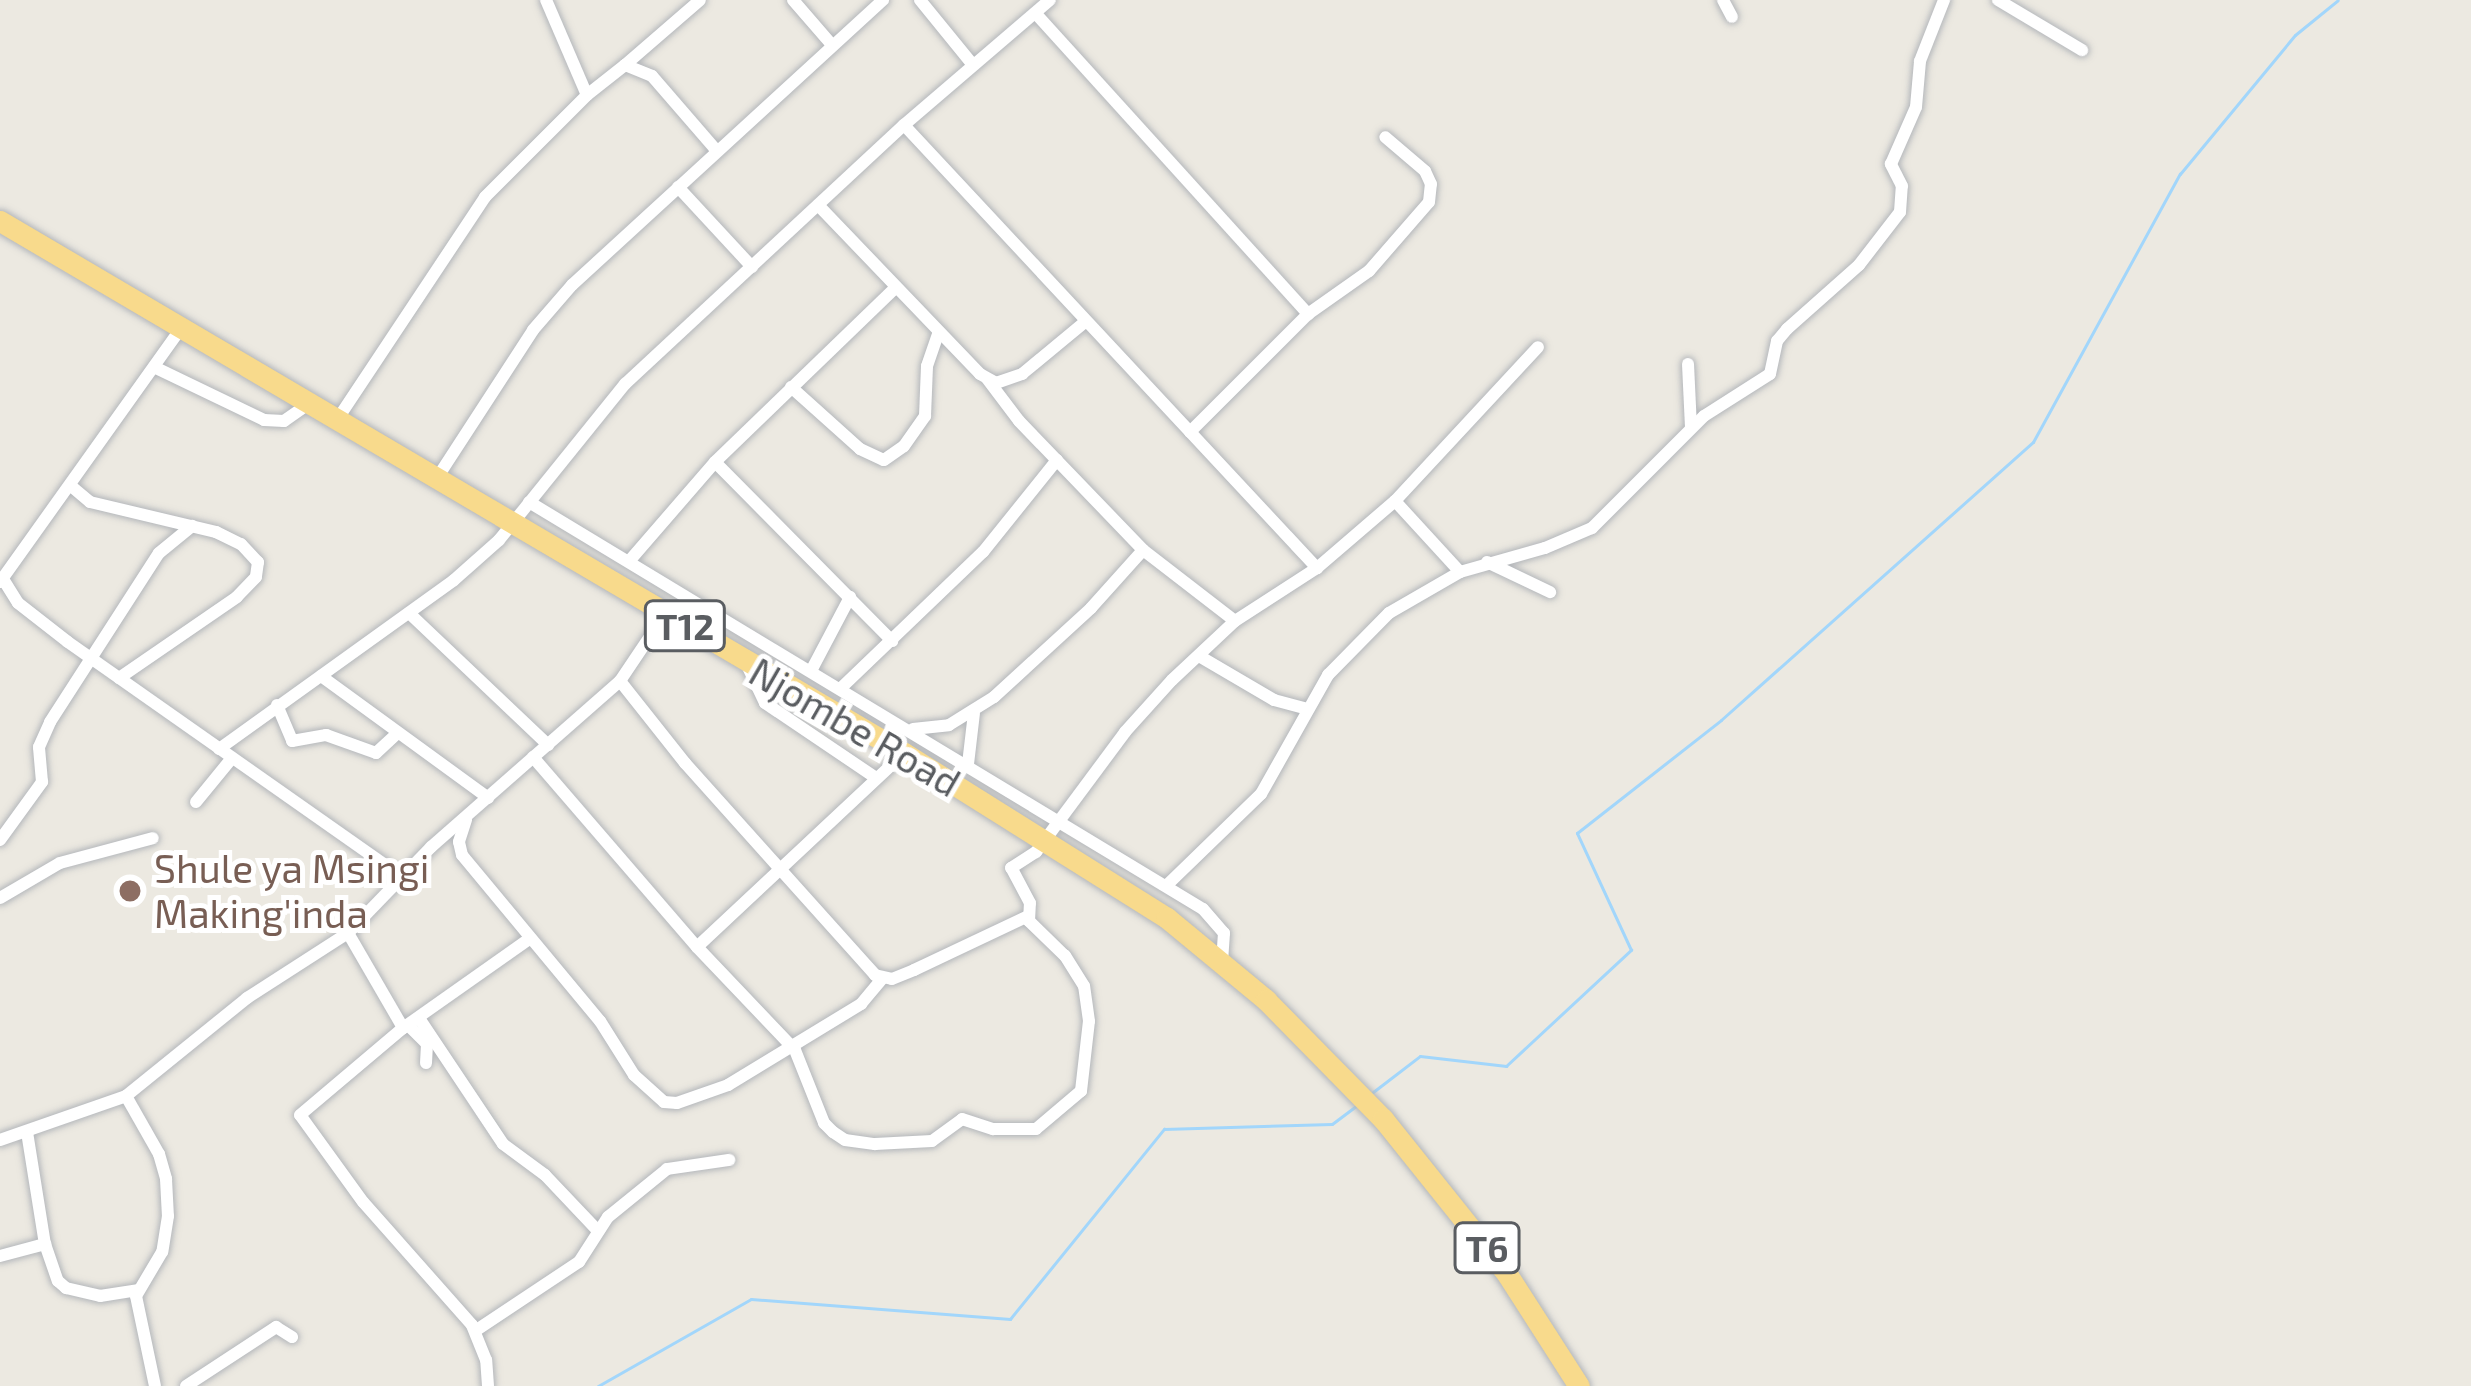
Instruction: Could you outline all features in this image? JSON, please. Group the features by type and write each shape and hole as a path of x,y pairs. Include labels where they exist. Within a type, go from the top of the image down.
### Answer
{"highway":[{"name":"Njombe Road","path":"0,221 746,663 1050,830 1222,963 1340,1073 1383,1119 1507,1274 1579,1386"}],"street":[{"path":"546,0 587,95"},
{"path":"337,420 458,230 505,175 587,95 700,0"},
{"path":"793,0 832,45"},
{"path":"437,478 533,330 572,285 883,0"},
{"path":"920,0 974,64"},
{"path":"219,749 409,613 514,523 625,384 904,125 1050,0"},
{"path":"1723,0 1732,17"},
{"path":"1166,886 1261,794 1304,708 1328,674 1389,613 1460,572 1545,548 1592,528 1716,406 1770,374 1778,341 1787,329 1859,265 1900,212 1901,186 1891,164 1916,107 1920,62 1944,0"},
{"path":"1998,0 2082,50"},
{"path":"1037,15 1308,314"},
{"path":"625,65 652,76 716,150"},
{"path":"904,125 1317,568"},
{"path":"1190,432 1308,314 1369,272 1429,202 1432,184 1425,171 1385,137"},
{"path":"678,187 752,267"},
{"path":"818,205 987,379 1143,550 1234,621"},
{"path":"631,559 715,462 895,288"},
{"path":"987,379 1007,382 1022,374 1086,321"},
{"path":"180,330 1,580 18,602 118,678 402,878"},
{"path":"791,387 860,449 884,460 904,446 925,416 927,366 939,332"},
{"path":"1028,916 1030,903 1011,868 1036,852 1136,719 1234,621 1317,568 1395,501 1538,346"},
{"path":"1688,364 1691,428"},
{"path":"154,367 264,420 291,418 308,404"},
{"path":"841,688 1014,519 1057,460"},
{"path":"715,462 892,640"},
{"path":"70,486 90,502 193,526 248,549 258,562 256,577 208,619 118,678"},
{"path":"1395,501 1460,572"},
{"path":"529,502 968,764 1050,830 1166,886 1218,922 1224,933 1222,963"},
{"path":"0,840 36,795 42,782 40,739 90,657 164,545 193,526"},
{"path":"910,729 931,730 974,713 1058,640 1143,550"},
{"path":"1487,562 1550,592"},
{"path":"811,670 850,598"},
{"path":"409,613 548,746"},
{"path":"0,1140 127,1096 247,998 348,934 488,798 620,681 665,614"},
{"path":"1199,656 1274,700 1304,708"},
{"path":"746,663 765,703 876,778"},
{"path":"321,676 394,735 488,798"},
{"path":"620,681 685,763 840,939 882,979"},
{"path":"277,705 292,740 326,735 376,753 394,735"},
{"path":"968,764 974,713"},
{"path":"697,947 904,753"},
{"path":"196,802 232,758"},
{"path":"533,758 697,947 790,1045 824,1123 845,1140 932,1141 962,1118 993,1129 1036,1129 1081,1091 1089,1021 1084,986 1071,963 1028,916"},
{"path":"466,819 459,842 462,855 600,1021 634,1075 664,1102 677,1103 722,1088 861,1004 882,979 981,942 1028,916"},
{"path":"0,898 60,863 153,838"},
{"path":"348,934 503,1144 545,1175 597,1231"},
{"path":"488,1386 476,1331 430,1273 363,1202 301,1119 305,1106 529,939"},
{"path":"410,1024 427,1044 426,1063"},
{"path":"127,1096 159,1154 169,1216 162,1252 138,1290 155,1386"},
{"path":"27,1132 45,1244 66,1288 100,1296 138,1290"},
{"path":"476,1331 578,1262 593,1245 597,1231 667,1169 729,1160"},
{"path":"0,1256 45,1244"},
{"path":"186,1386 276,1327 292,1336"}],"waterway":[{"path":"1373,1092 1420,1056 1506,1066 1631,950 1577,833 1721,720 2033,442 2180,174 2295,35 2338,0"},
{"path":"598,1386 751,1299 1010,1319 1164,1129 1332,1124 1356,1106"}],"place":[{"name":"Shule ya Msingi Making'inda","path":"130,891"}]}
